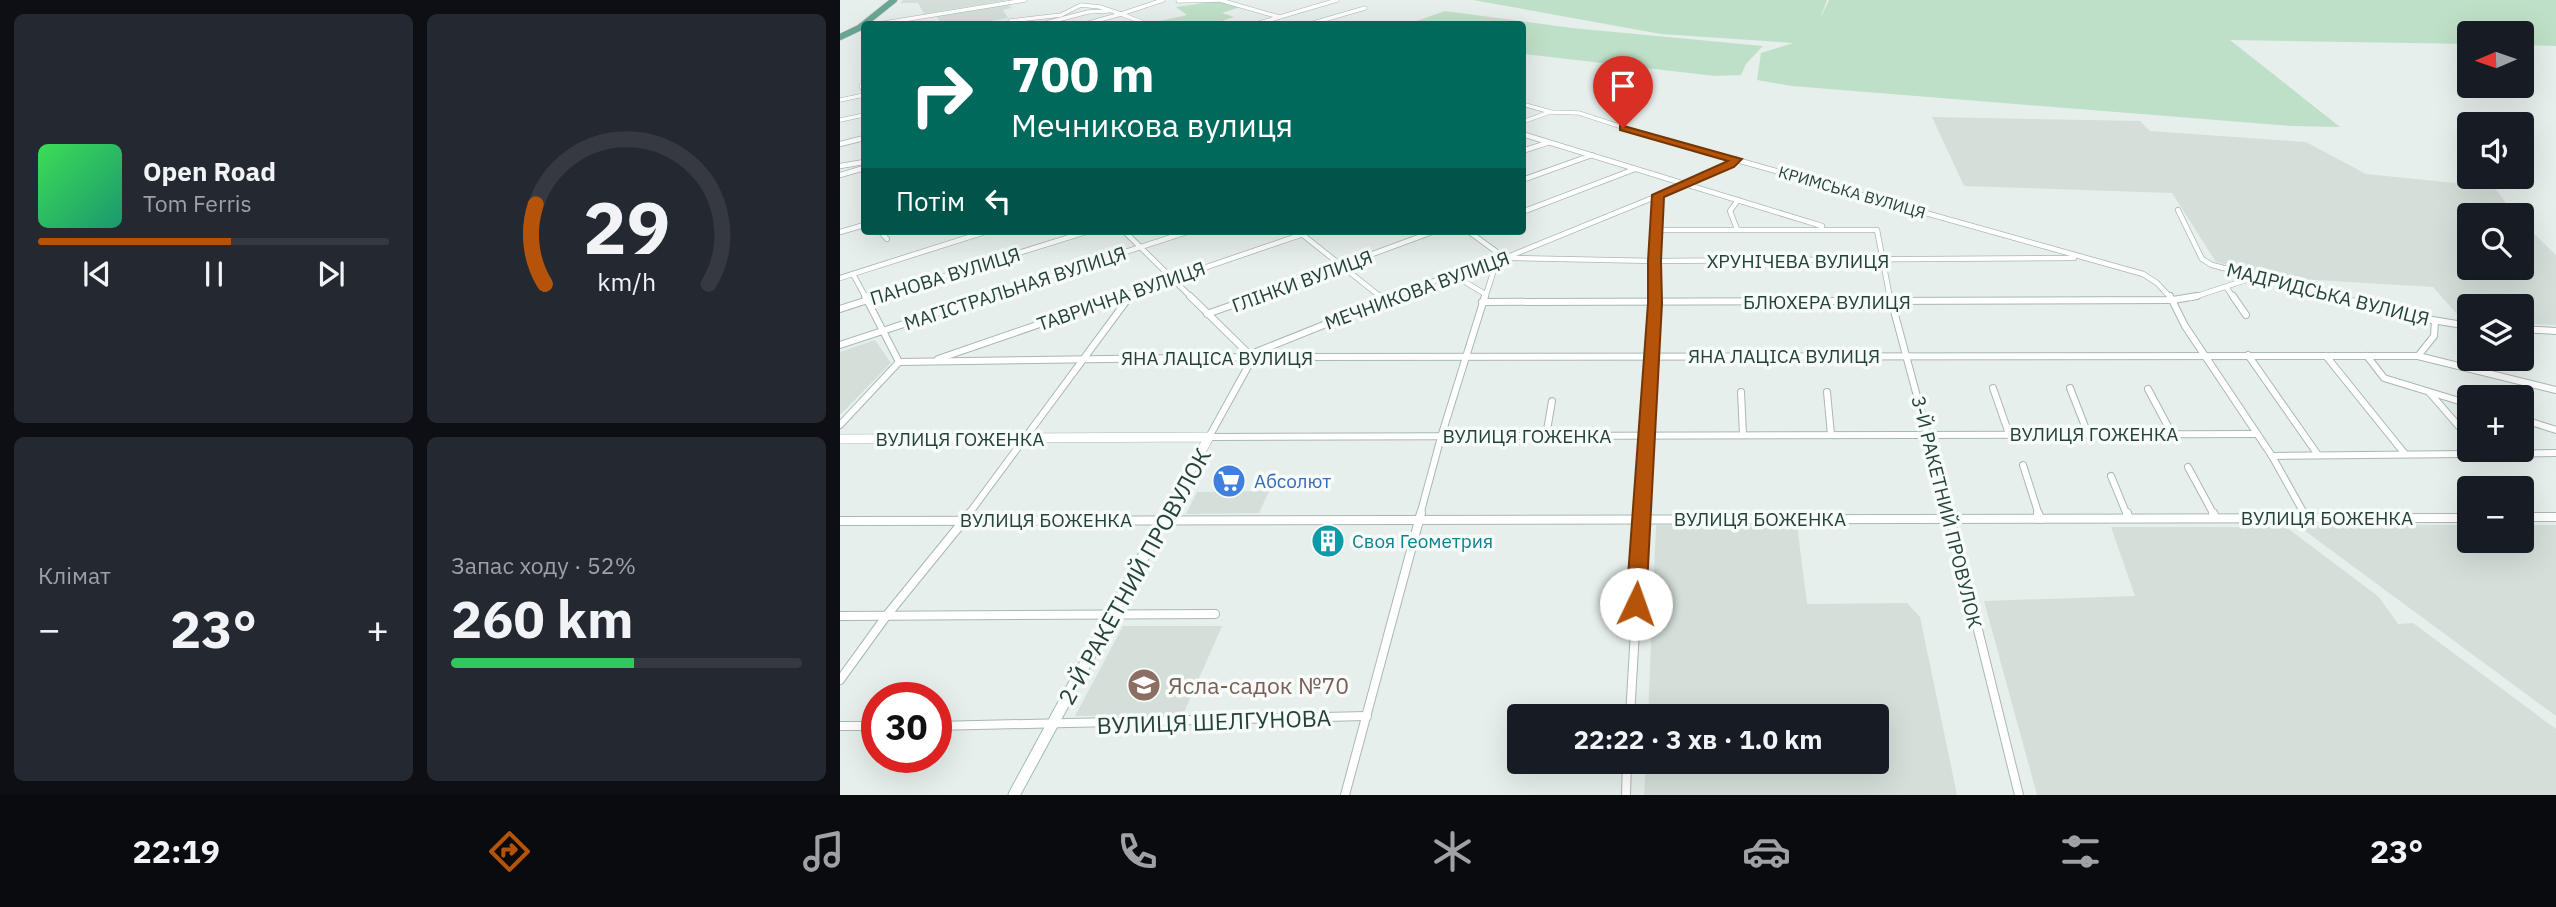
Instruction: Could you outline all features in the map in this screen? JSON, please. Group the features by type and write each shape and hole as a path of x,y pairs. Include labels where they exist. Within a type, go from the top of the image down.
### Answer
{"main road":[{"path":"869,21 894,0"},
{"path":"840,37 861,27"}],"street":[{"path":"896,21 1025,0"},
{"path":"1096,21 1151,6 1163,0"},
{"path":"1177,1 1220,0 1282,18"},
{"path":"1269,21 1338,0"},
{"path":"1177,1 1186,8"},
{"path":"1010,21 1061,15 1081,5 1100,7 1138,21"},
{"path":"1320,21 1365,8"},
{"path":"1053,21 1088,12 1108,11"},
{"path":"840,100 861,95"},
{"name":"КРИМСЬКА ВУЛИЦЯ","path":"1526,105 1551,112 1579,113 2057,251 2091,258 2143,274 2173,300"},
{"path":"1526,121 1551,112"},
{"path":"840,120 861,116"},
{"path":"1526,135 1833,229"},
{"path":"840,144 861,139"},
{"path":"1526,150 1549,142"},
{"path":"1526,179 1592,155"},
{"name":"МЕЧНИКОВА ВУЛИЦЯ","path":"1252,357 1256,352 1285,339 1452,274 1505,258 1687,184 1730,165 1736,159"},
{"path":"840,166 861,162"},
{"path":"840,175 861,168"},
{"path":"1526,210 1636,169"},
{"path":"1631,704 1640,519 1648,435 1658,195"},
{"path":"1737,229 1730,211 1738,200"},
{"name":"МАДРИДСЬКА ВУЛИЦЯ","path":"2178,210 2202,259 2212,265 2457,324"},
{"path":"840,232 861,226"},
{"path":"1656,230 1833,229"},
{"name":"3-Й РАКЕТНИЙ ПРОВУЛОК","path":"1833,229 1877,229 1891,302 1929,435 2019,795"},
{"path":"884,235 887,239"},
{"path":"840,278 975,235"},
{"name":"ПАНОВА ВУЛИЦЯ","path":"840,309 1076,235"},
{"path":"1128,235 1252,357"},
{"name":"МАГІСТРАЛЬНАЯ ВУЛИЦЯ","path":"840,345 1178,235"},
{"name":"ТАВРИЧНА ВУЛИЦЯ","path":"929,361 1295,235"},
{"path":"1303,235 1386,301"},
{"name":"ГЛІНКИ ВУЛИЦЯ","path":"1207,314 1343,267 1425,235"},
{"path":"1345,795 1441,436 1496,262 1505,258 1474,235"},
{"name":"ХРУНІЧЕВА ВУЛИЦЯ","path":"1505,258 1882,261 2091,258"},
{"path":"840,425 899,362 853,274"},
{"path":"1452,274 1484,298"},
{"name":"БЛЮХЕРА ВУЛИЦЯ","path":"1484,298 1655,303 2173,300 2189,299 2258,276"},
{"path":"2226,287 2246,315"},
{"path":"840,680 887,615 964,521 1133,293"},
{"path":"2173,300 2204,356 2272,456 2307,518"},
{"path":"2435,321 2434,336 2417,356 2556,390"},
{"path":"2534,330 2556,331"},
{"path":"2248,355 2318,455"},
{"path":"2326,356 2405,454"},
{"path":"2367,356 2384,378 2457,400"},
{"name":"ЯНА ЛАЦІСА ВУЛИЦЯ","path":"899,362 1252,357 2417,356"},
{"name":"2-Й РАКЕТНИЙ ПРОВУЛОК","path":"1014,795 1115,614 1252,357"},
{"path":"1993,388 2009,434"},
{"path":"2070,388 2088,434"},
{"path":"2148,388 2172,434"},
{"path":"1741,392 1743,435"},
{"path":"1827,392 1831,435"},
{"path":"2429,392 2457,424"},
{"path":"1546,436 1552,401"},
{"path":"2534,423 2556,430"},
{"name":"ВУЛИЦЯ ГОЖЕНКА","path":"840,439 2255,434"},
{"path":"2272,456 2457,453"},
{"path":"2534,453 2556,453"},
{"path":"2023,466 2040,519"},
{"path":"2188,467 2215,517"},
{"path":"2110,476 2128,517"},
{"name":"ВУЛИЦЯ БОЖЕНКА","path":"840,521 2457,517"},
{"path":"2534,517 2556,517"},
{"path":"840,616 1215,614"},
{"name":"ВУЛИЦЯ ШЕЛГУНОВА","path":"952,726 1367,716"},
{"path":"840,726 861,726"},
{"path":"1626,795 1627,774"}],"shaded area":[{"path":"903,0 1008,0 924,14 918,3 900,3"},
{"path":"1009,4 1011,8 1003,10 1008,18 990,21 940,21 937,16"},
{"path":"1932,117 2140,121 2150,131 2306,142 2366,174 2457,183 2457,189 2496,189 2506,203 2457,203 2457,280 2534,280 2534,234 2556,255 2556,325 2534,324 2534,294 2457,294 2457,314 2433,287 2280,278 2216,262 2172,193 1964,186"},
{"path":"875,340 891,363 840,415 840,352"},
{"path":"1269,491 1259,513 1186,514 1197,492"},
{"path":"1656,525 1797,525 1807,604 1907,603 1920,617 1957,795 1644,795 1645,774 1889,774 1889,704 1649,704"},
{"path":"2297,525 2457,525 2457,553 2534,553 2534,525 2556,525 2556,716"},
{"path":"2111,527 2286,527 2379,597 2398,624 2413,623 2556,729 2556,795 2037,795 1984,601 2135,596"},
{"name":"Ясла-садок №70","path":"1123,626 1222,626 1183,715 1075,716"}],"green space":[{"path":"1473,0 1827,0 1820,19 1829,0 2556,0 2556,46 2534,45 2534,21 2457,21 2457,44 2230,40 2340,127 2291,126 1792,86 1757,80 1761,53 1793,43 1661,34"},
{"path":"1218,1 1240,7 1222,13 1234,17 1222,21 1159,21 1187,15 1176,7"},
{"path":"1445,11 1520,21 1417,21"},
{"path":"1526,22 1763,46 1746,64 1741,75 1715,76 1526,54"}],"place":[{"name":"Абсолют","path":"1229,481"},
{"name":"Своя Геометрия","path":"1328,541"},
{"name":"Ясла-садок №70","path":"1144,685"}],"route":[{"path":"1623,128 1736,159 1730,165 1658,195 1648,435 1636,604"}]}
